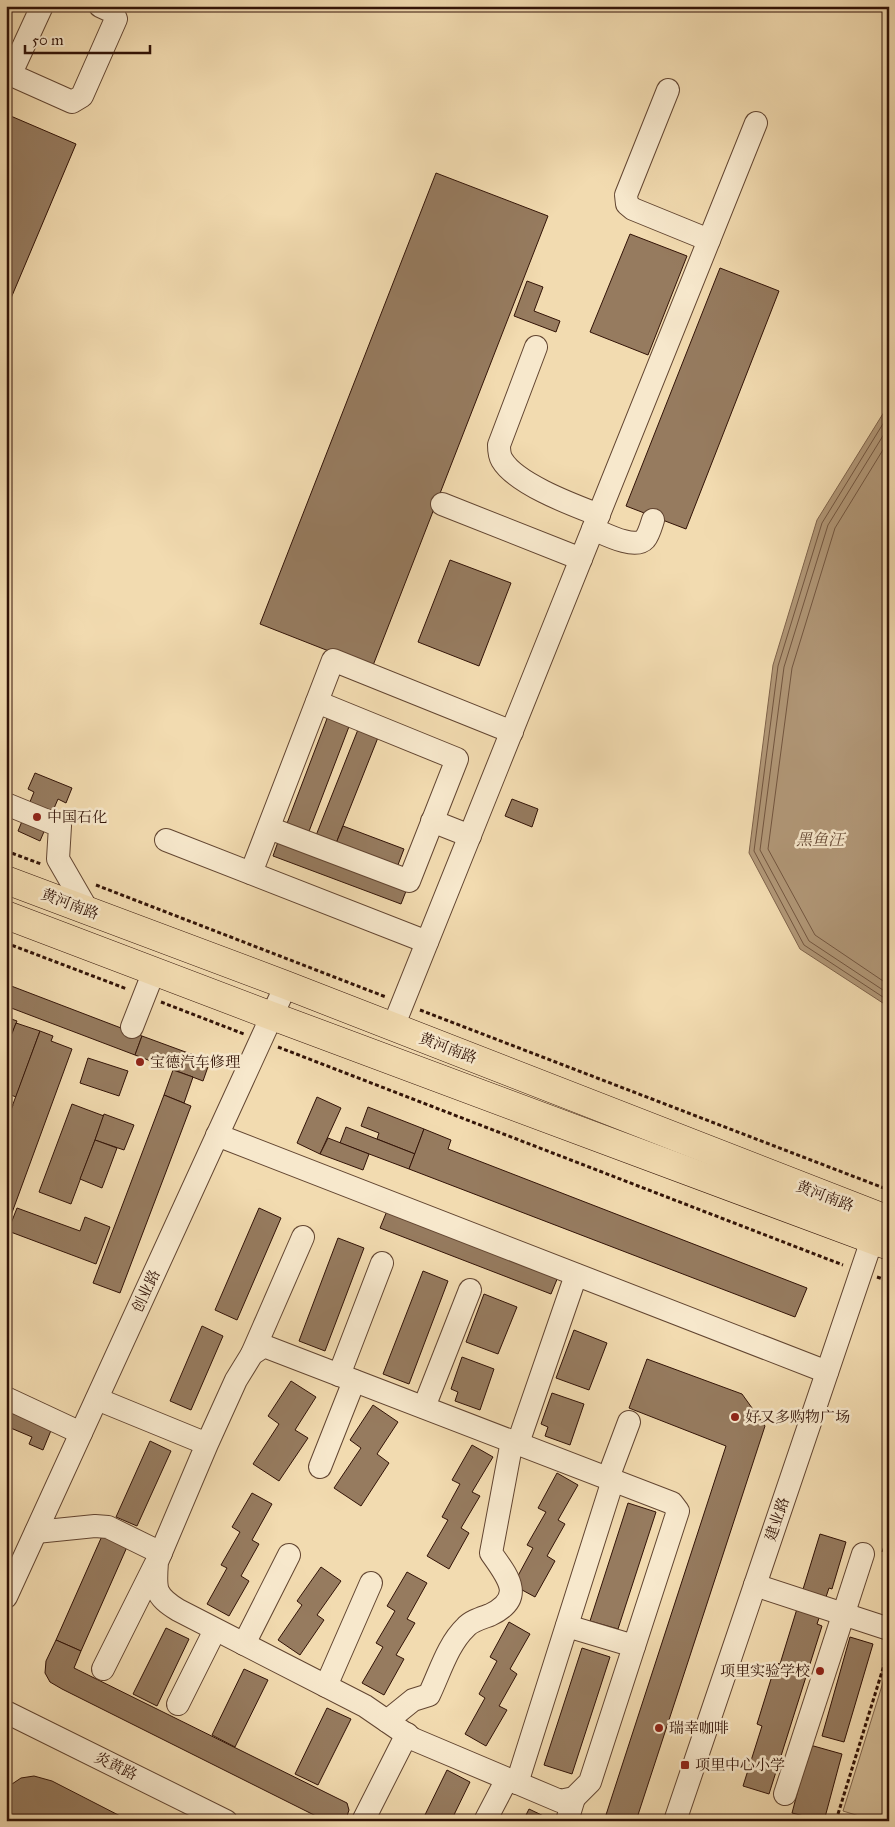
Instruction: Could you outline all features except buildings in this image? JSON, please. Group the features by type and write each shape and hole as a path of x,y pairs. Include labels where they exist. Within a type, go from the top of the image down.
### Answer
{"main road":[{"name":"黄河南路","path":"6,880 286,985 398,1015 882,1231"},
{"name":"黄河南路","path":"6,914 149,983 267,1028 882,1231"}],"street":[{"path":"42,6 16,40 13,69 16,77 72,102 82,96 116,19 113,12 100,6"},
{"path":"668,90 626,195 627,204 633,209 709,240"},
{"path":"398,1015 756,124"},
{"path":"536,347 499,445 499,453 503,461 514,473 631,544 639,543 645,538 653,520"},
{"path":"442,504 581,559"},
{"path":"251,874 333,660 512,732"},
{"path":"269,828 409,880 457,759 316,702"},
{"path":"6,804 60,826 58,859 88,911"},
{"path":"432,821 470,836"},
{"path":"166,840 428,942"},
{"path":"132,1027 149,983"},
{"name":"创业路","path":"6,1597 286,985"},
{"path":"218,1135 827,1372"},
{"name":"建业路","path":"675,1821 861,1272 882,1231"},
{"path":"103,1669 159,1557 207,1444 236,1380 252,1354 303,1236"},
{"path":"320,1467 382,1263"},
{"path":"387,1721 413,1700 429,1695 455,1639 467,1625 500,1610 507,1604 511,1596 511,1586 507,1575 491,1553 515,1442 576,1275"},
{"path":"424,1407 470,1290"},
{"path":"252,1354 264,1346 672,1503 678,1510 590,1782 574,1798 567,1821"},
{"path":"6,1398 81,1433"},
{"path":"97,1399 207,1444"},
{"path":"485,1821 512,1781 567,1626 629,1422"},
{"path":"36,1532 95,1526 108,1527 159,1557"},
{"path":"785,1794 863,1554"},
{"path":"244,1644 289,1555"},
{"path":"159,1557 156,1583 161,1600 215,1630 365,1706 414,1738 560,1801 574,1798"},
{"path":"326,1686 371,1583"},
{"path":"755,1585 889,1629"},
{"path":"567,1626 634,1646"},
{"path":"178,1704 215,1630"},
{"name":"炎黄路","path":"6,1712 226,1821"},
{"path":"363,1821 407,1734"}],"path":[{"path":"6,851 66,874 398,1015 889,1190"},
{"path":"6,944 149,983 267,1028 861,1272 889,1281"},
{"path":"838,1814 889,1649"}],"shaded area":[{"path":"889,1663 889,1821 875,1821 843,1811"}],"water":[{"name":"黑鱼汪","path":"889,404 889,1007 800,949 749,853 773,665 817,520"}],"place":[{"name":"中国石化","path":"37,817"},
{"name":"宝德汽车修理","path":"140,1062"},
{"name":"好又多购物广场","path":"735,1417"},
{"name":"项里实验学校","path":"820,1671"},
{"name":"瑞幸咖啡","path":"659,1728"},
{"name":"项里中心小学","path":"685,1765"}]}
